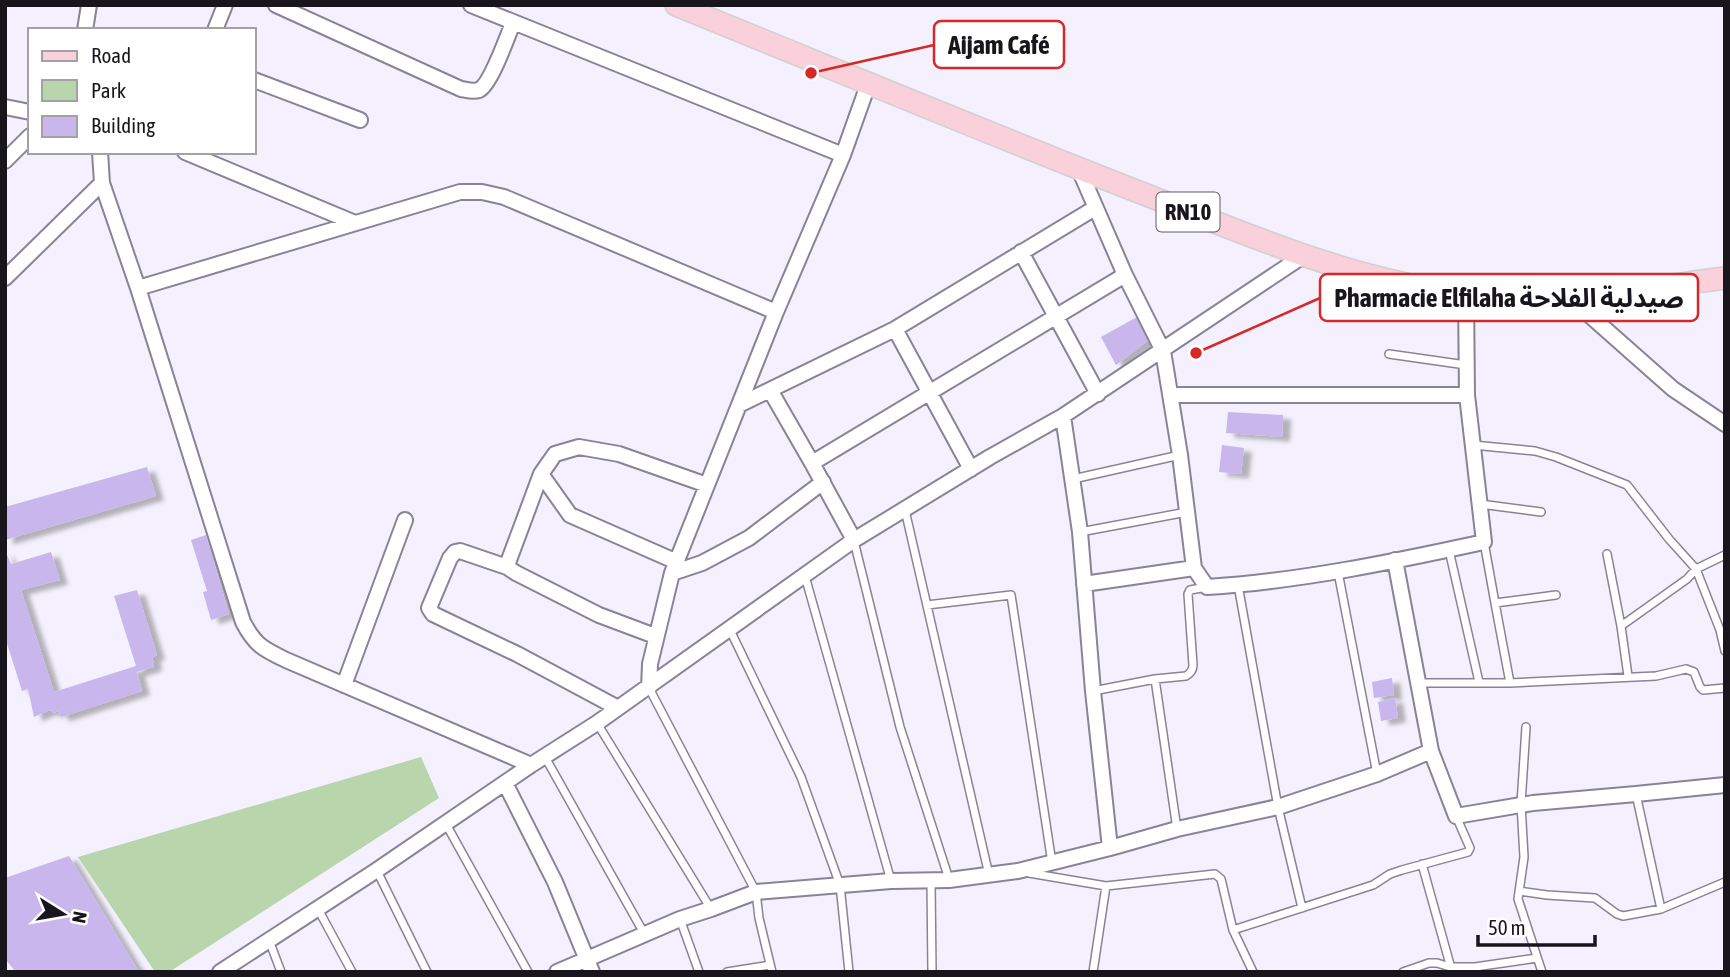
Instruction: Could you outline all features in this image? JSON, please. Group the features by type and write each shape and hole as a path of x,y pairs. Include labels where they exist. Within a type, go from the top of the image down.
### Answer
{"main road":[{"name":"RN10","path":"676,5 1079,169 1303,256 1407,285 1466,295 1525,298 1569,297 1725,278"}],"street":[{"path":"85,28 89,5"},
{"path":"216,28 225,5"},
{"path":"276,5 461,89 474,91 482,89 488,80 513,23"},
{"path":"471,5 843,155"},
{"path":"256,81 360,120"},
{"path":"649,688 655,636 674,567 776,312 843,155 870,82"},
{"path":"5,107 28,113"},
{"path":"5,161 28,138"},
{"path":"100,154 102,183 138,288 243,622 251,637 265,650 531,765"},
{"path":"190,154 355,223"},
{"path":"1079,169 1125,275 1163,351 1180,455 1194,568 1208,587 1338,572 1484,542 1467,395 1466,295"},
{"path":"5,278 102,183"},
{"path":"138,288 460,192 482,192 504,197 776,312"},
{"path":"739,405 895,329 1095,208"},
{"path":"1021,252 1098,394"},
{"path":"220,972 649,688 854,540 1098,394 1303,256"},
{"path":"812,463 1125,275"},
{"path":"1569,297 1674,389 1725,425"},
{"path":"895,329 971,469"},
{"path":"770,390 854,540"},
{"path":"1170,396 1467,395"},
{"path":"1063,416 1080,532 1110,848"},
{"path":"507,567 541,474 555,454 579,447 620,454 707,485"},
{"path":"541,474 570,515 674,567 702,562 749,538 823,482"},
{"path":"344,685 405,520"},
{"path":"618,708 517,654 433,614 429,608 450,558 460,551 507,567 599,615 655,636"},
{"path":"1395,560 1431,751 1457,816 1521,804 1725,785"},
{"path":"1084,584 1194,568"},
{"path":"557,972 590,966 680,919 756,892 891,881 949,880 1052,864 1177,829 1278,807 1377,774 1431,751"},
{"path":"505,783 555,882 590,966"}],"lane":[{"path":"1389,354 1466,365"},
{"path":"1472,445 1535,451 1627,485 1696,569 1720,630 1725,651"},
{"path":"1073,479 1180,455"},
{"path":"1479,503 1541,512"},
{"path":"905,509 989,874"},
{"path":"1080,532 1188,512"},
{"path":"854,540 900,727 949,880"},
{"path":"1484,542 1510,683"},
{"path":"1449,549 1479,682"},
{"path":"1607,554 1628,676"},
{"path":"1621,625 1687,579 1696,569 1725,555"},
{"path":"1338,572 1377,774"},
{"path":"805,576 891,881"},
{"path":"1238,585 1278,807 1303,908"},
{"path":"1093,691 1186,676 1193,668 1188,594 1193,588 1208,587"},
{"path":"927,605 1011,595 1052,864"},
{"path":"1495,603 1556,595"},
{"path":"730,629 800,777 840,885 849,972"},
{"path":"1419,684 1656,676 1690,669 1703,690 1725,688"},
{"path":"1155,679 1177,829"},
{"path":"649,688 756,892 771,969 727,972"},
{"path":"597,723 711,909"},
{"path":"1526,727 1521,804 1524,857 1518,899 1542,972"},
{"path":"545,757 645,935"},
{"path":"1636,794 1661,909"},
{"path":"1233,930 1373,885 1390,874 1469,851 1457,816"},
{"path":"446,823 528,972"},
{"path":"1422,864 1451,969"},
{"path":"377,870 428,972"},
{"path":"1018,871 1106,886 1215,874 1221,879 1233,930 1253,972"},
{"path":"930,881 932,972"},
{"path":"1518,891 1595,898 1617,915 1623,916 1661,909 1725,882"},
{"path":"1093,972 1106,886"},
{"path":"317,909 352,972"},
{"path":"680,919 699,972"},
{"path":"269,940 281,972"},
{"path":"1407,971 1437,962 1451,969 1536,958"}],"green space":[{"path":"421,757 439,798 169,972 155,972 78,857"}],"building":[{"path":"1137,317 1150,339 1116,365 1101,337"},
{"path":"1228,412 1283,415 1282,437 1226,433"},
{"path":"1222,445 1244,448 1241,474 1219,472"},
{"path":"147,467 156,496 5,540 5,507"},
{"path":"206,535 229,614 211,620 203,592 207,591 191,540"},
{"path":"5,550 11,564 51,552 60,580 21,590 54,692 136,666 114,596 137,590 157,655 152,657 153,667 137,672 142,691 61,717 59,711 53,713 50,710 34,717 28,689 22,691 5,637"},
{"path":"1392,678 1394,695 1374,698 1372,682"},
{"path":"1395,698 1398,718 1381,721 1378,702"},
{"path":"69,856 139,972 16,972 5,959 5,878"}],"place":[{"name":"Aijam Café","path":"811,73"},
{"name":"Pharmacie Elfilaha صيدلية الفلاحة","path":"1196,353"}]}
